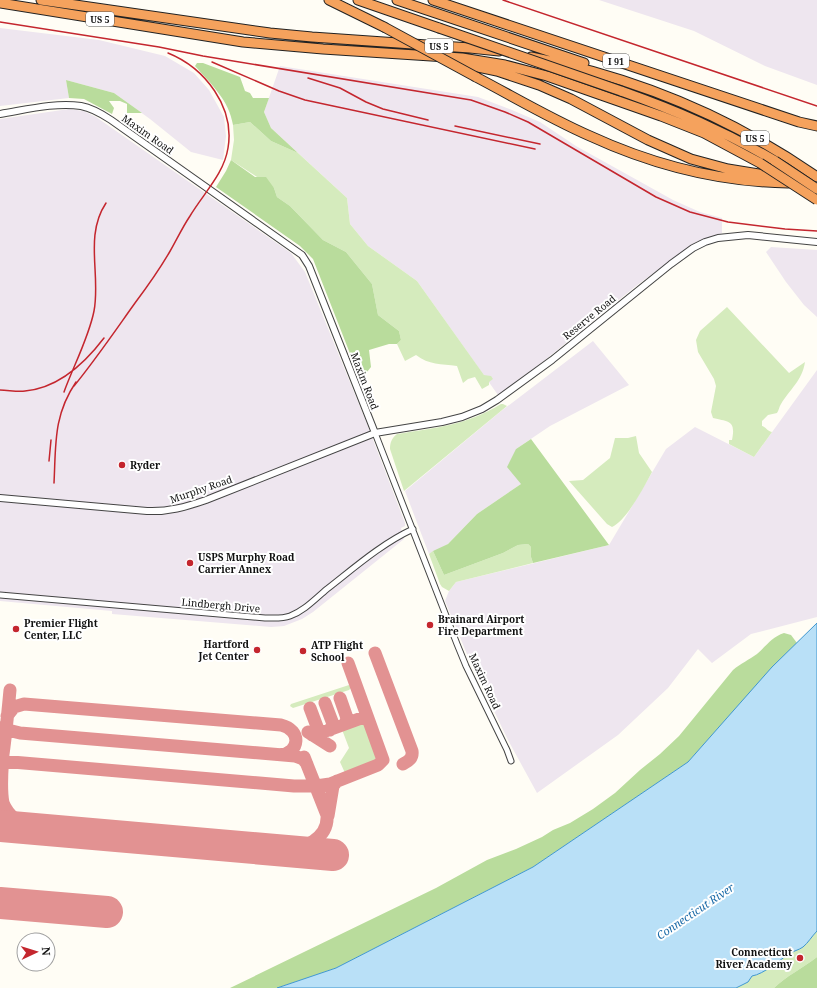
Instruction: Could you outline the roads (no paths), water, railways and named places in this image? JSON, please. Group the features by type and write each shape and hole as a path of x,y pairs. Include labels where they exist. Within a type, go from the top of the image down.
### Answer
{"highway":[{"name":"US 5","path":"41,0 270,34 462,47 514,54 573,66 622,80 664,95 718,119 758,140 791,160 816,183"},
{"path":"329,0 384,27 573,128 626,151 700,172 765,183 816,183"},
{"path":"358,0 666,107 711,126 816,183"},
{"path":"397,0 648,85 698,105 718,119"},
{"name":"I 91","path":"433,0 771,113 817,126"},
{"name":"US 5","path":"0,3 248,42 470,59 505,65 538,73 675,121 713,138 760,163 817,200"},
{"path":"384,53 408,59 444,61 469,65 497,71 523,79 563,95 639,136 682,155 728,169 787,179 796,184"}],"street":[{"name":"Maxim Road","path":"0,114 51,106 81,106 95,110 302,254 309,266 461,654 511,761"},
{"name":"Reserve Road","path":"375,433 442,422 462,417 482,409 497,400 552,360 671,264 693,248 705,242 718,238 748,235 817,242"},
{"name":"Murphy Road","path":"0,498 147,511 169,511 206,500 375,433"},
{"name":"Lindbergh Drive","path":"0,595 260,618 281,618 295,614 302,610 377,550 413,529"}],"water":[{"name":"Connecticut River","path":"817,623 817,931 803,947 791,953 766,970 752,976 748,982 736,988 277,988 336,968 533,867 688,762 772,667"}],"railway":[{"path":"503,0 817,106"},
{"path":"0,22 159,47 203,56 471,100 528,122 656,197 690,212 728,222 785,229 817,231"},
{"path":"74,386 157,272 195,208 218,175 226,157 229,133 227,118 222,104 205,79 194,68 168,53"},
{"path":"212,62 279,91 305,100 535,149"},
{"path":"308,78 340,88 383,109 428,120"},
{"path":"455,126 540,144"},
{"path":"64,392 92,321 96,297 94,242 99,216 106,203"},
{"path":"0,390 25,391 49,385 70,373 97,347 104,338"},
{"path":"54,483 59,419 63,407 76,382"},
{"path":"49,461 51,440"}],"place":[{"name":"Ryder","path":"122,465"},
{"name":"USPS Murphy Road Carrier Annex","path":"190,563"},
{"name":"Brainard Airport Fire Department","path":"430,625"},
{"name":"Premier Flight Center, LLC","path":"16,629"},
{"name":"Hartford Jet Center","path":"257,650"},
{"name":"ATP Flight School","path":"303,651"},
{"name":"Connecticut River Academy","path":"800,958"}]}
